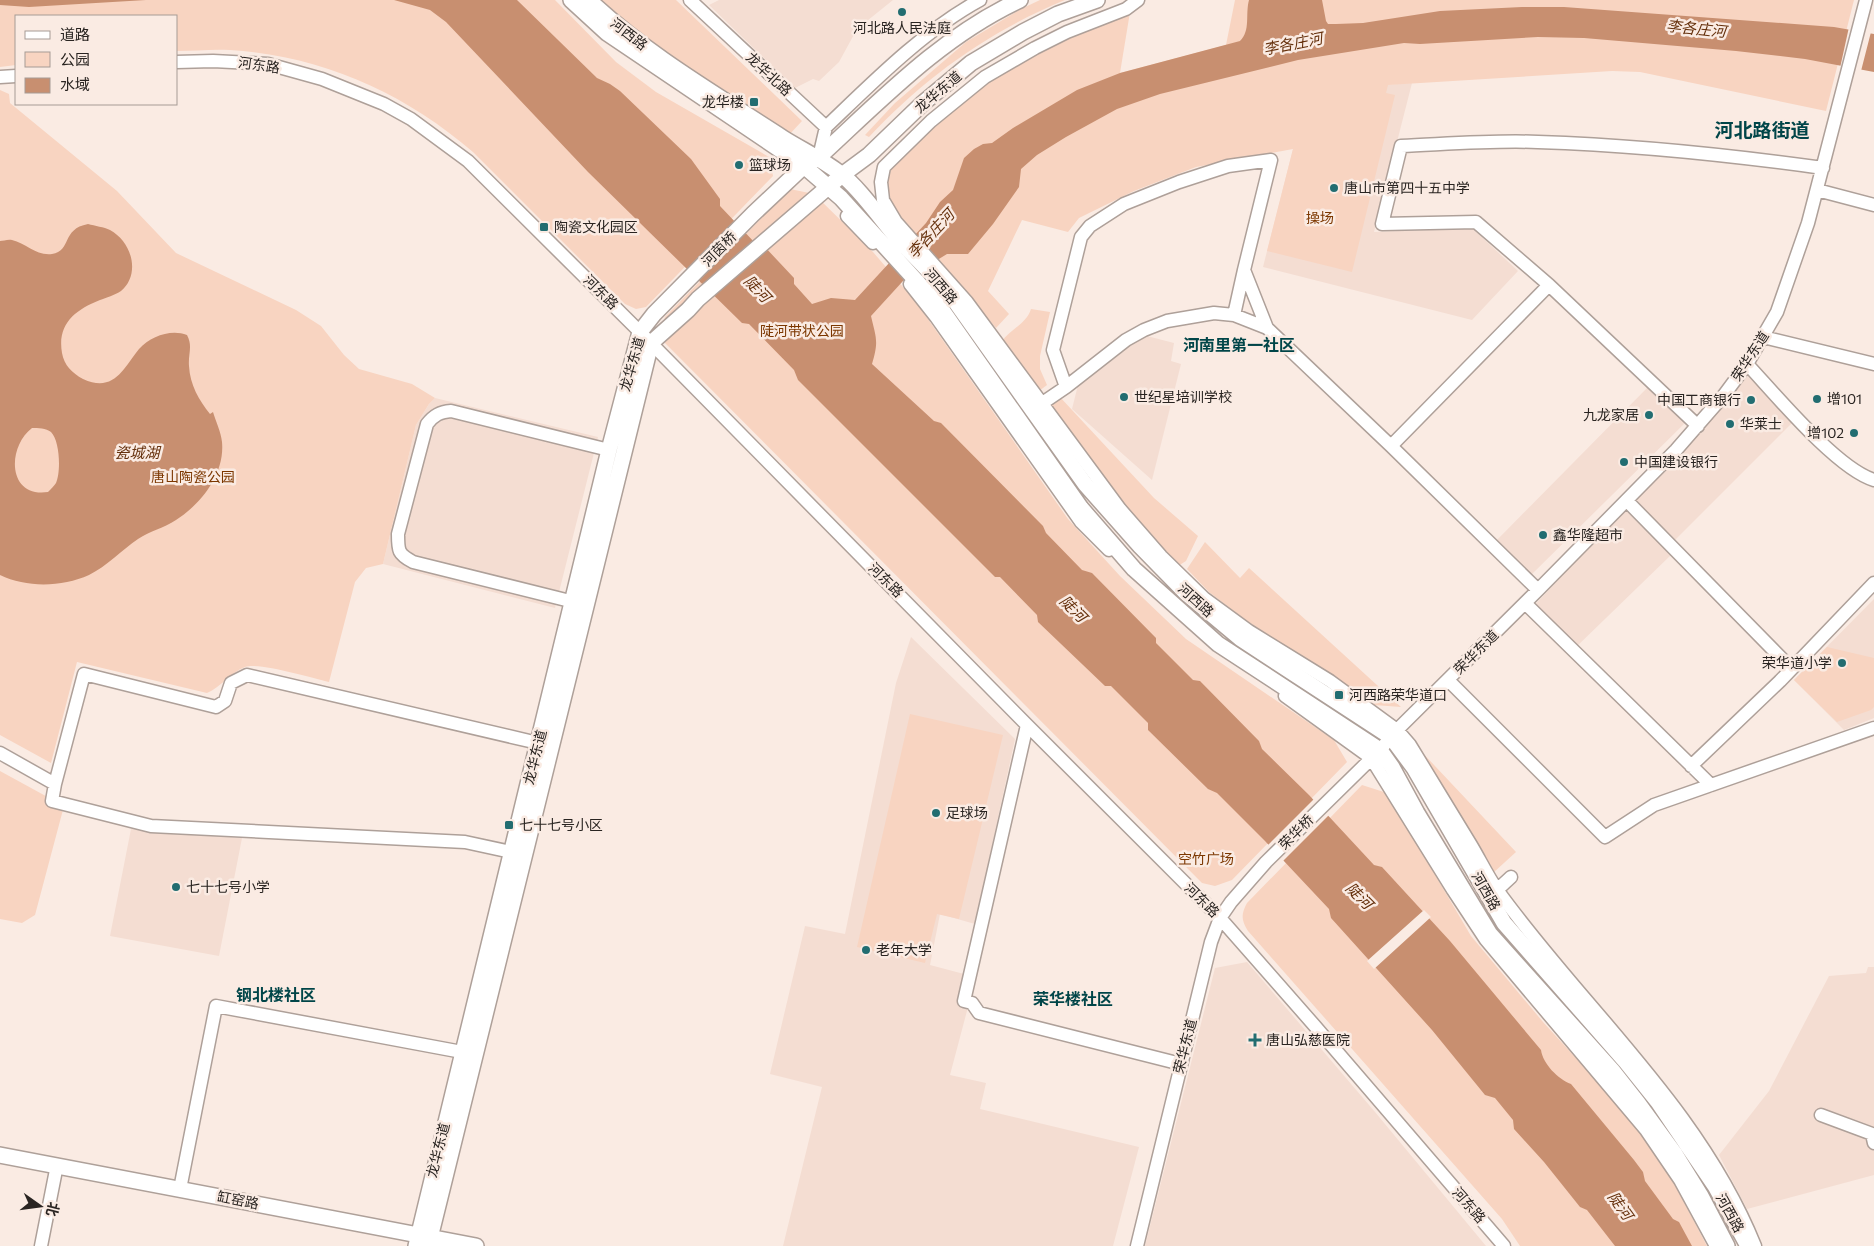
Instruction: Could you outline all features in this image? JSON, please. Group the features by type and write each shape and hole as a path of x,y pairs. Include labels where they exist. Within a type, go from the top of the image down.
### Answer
{"main road":[{"name":"河西路","path":"571,0 607,33 804,166 889,238 938,274 1085,484 1140,546 1186,593 1241,639 1394,734 1504,923 1626,1062 1658,1102 1715,1186 1748,1246"},
{"name":"河西路","path":"588,0 655,54 786,140 819,157 842,175 869,202 920,290 940,307 1081,508 1134,569 1218,644 1376,754 1490,934 1612,1070 1638,1103 1675,1154 1701,1196 1727,1246"},
{"path":"804,166 819,157 905,77 982,21 1020,0"},
{"name":"龙华东道","path":"775,232 842,175 869,155 922,104 971,63 1058,14 1097,0"},
{"name":"河茵桥","path":"685,283 753,214 804,166"},
{"name":"河茵桥","path":"698,299 775,232"},
{"name":"龙华东道","path":"423,1243 462,1052 574,600 609,450 640,332 654,314 685,283"},
{"name":"龙华东道","path":"423,1243 651,343 698,299"},
{"path":"1490,934 1504,923"},
{"name":"缸窑路","path":"0,1154 180,1189 423,1243 476,1246"}],"street":[{"name":"龙华北路","path":"690,0 826,127"},
{"path":"889,238 881,182 884,167 931,121 986,77 1035,48 1067,32 1126,9 1138,0"},
{"name":"荣华东道","path":"1327,802 1698,426 1747,364 1776,312 1794,265 1823,168 1866,0"},
{"path":"819,157 826,127 914,47 972,2 982,21"},
{"name":"河东路","path":"178,62 213,60 268,64 322,78 356,91 411,119 468,161 651,343 1220,918 1504,1246"},
{"path":"0,77 15,76"},
{"path":"1698,426 1548,284 1476,222 1382,224 1401,146 1539,142 1663,149 1823,168"},
{"path":"1066,387 1053,350 1080,237 1090,226 1124,204 1179,182 1228,166 1271,160 1234,315"},
{"path":"1817,190 1874,205"},
{"path":"847,216 889,238"},
{"path":"1244,270 1268,328"},
{"path":"938,274 967,302 1120,509 1161,556 1204,598 1249,631 1330,681 1410,745 1498,890 1562,972 1678,1111 1734,1198 1755,1246"},
{"path":"1391,446 1548,284"},
{"path":"1041,404 1126,340 1144,330 1168,321 1214,313 1234,315 1268,328 1538,590"},
{"path":"1763,337 1874,364"},
{"path":"1747,364 1824,445 1857,472 1874,480"},
{"path":"574,600 566,600 413,562 402,557 398,550 398,534 427,424 433,416 442,412 451,411 609,450"},
{"path":"1626,501 1791,668"},
{"path":"1691,766 1767,694 1874,583"},
{"path":"1525,603 1711,785"},
{"path":"511,852 465,842 151,826 52,801 84,674 216,707 225,701 231,682 247,675 538,743"},
{"path":"1448,680 1605,837 1654,805 1874,728"},
{"path":"1027,725 964,1000 972,1003 979,1013 1181,1064"},
{"path":"0,753 55,784"},
{"path":"1376,754 1453,890 1486,940 1646,1130 1680,1180 1716,1246"},
{"name":"荣华桥","path":"1266,862 1327,802"},
{"name":"荣华东道","path":"1137,1246 1210,942 1220,918 1231,902 1266,862"},
{"path":"1498,890 1510,877"},
{"path":"180,1189 216,1006 462,1052"},
{"path":"1821,1115 1872,1134 1874,1143"},
{"path":"41,1246 57,1166"}],"shaded area":[{"path":"719,0 893,0 857,29 839,62 819,81 813,79 795,88 709,5"},
{"name":"唐山市第四十五中学","path":"1412,83 1374,232 1472,228 1518,271 1472,320 1263,267 1308,90"},
{"name":"世纪星培训学校","path":"1143,335 1174,343 1171,361 1181,364 1152,480 1072,409 1078,385"},
{"path":"1748,376 1795,420 1666,549 1671,555 1573,650 1532,608"},
{"path":"1648,387 1685,423 1529,577 1495,542"},
{"path":"435,398 598,437 555,608 383,564 416,425"},
{"name":"荣华道小学","path":"1874,599 1874,718 1844,730 1794,680"},
{"name":"老年大学","path":"911,637 1015,739 975,924 940,914 930,965 964,974 957,1004 968,1007 950,1075 986,1083 980,1109 1139,1147 1113,1246 783,1246 822,1087 770,1074 805,926 845,934 896,683"},
{"name":"七十七号小学","path":"131,829 242,838 219,956 110,936"},
{"name":"唐山弘慈医院","path":"1247,962 1486,1246 1145,1246 1215,968"},
{"path":"1868,967 1874,967 1874,1175 1747,1209 1719,1155 1769,1091 1829,976 1866,973"}],"green space":[{"path":"0,0 555,0 616,62 656,92 769,157 773,176 646,307 636,309 625,304 473,152 446,131 390,95 329,69 297,60 264,54 230,50 178,51 178,15 15,15 15,65 0,67"},
{"path":"596,0 676,0 802,121 788,136 664,57"},
{"path":"1040,0 1065,0 1037,12 984,41 912,95 869,137 865,135 895,103 966,42 1021,9"},
{"name":"操场","path":"1235,0 1854,0 1826,111 1640,72 1612,71 1388,85 1386,93 1395,95 1352,272 1267,251 1293,149 1196,167 1134,191 1079,218 1068,232 1022,220 988,291 1009,314 996,328 884,197 887,170 921,136 994,75 1072,33 1130,12 1120,73 1226,45"},
{"name":"唐山陶瓷公园","path":"0,90 9,94 10,103 117,191 176,253 296,310 321,326 344,355 359,369 412,384 435,398 416,425 383,564 366,568 355,582 329,682 273,668 252,666 245,667 230,676 207,693 77,662 51,763 0,735"},
{"name":"陡河带状公园","path":"790,189 814,194 873,252 916,302 1068,519 1120,576 1186,639 1334,740 1347,762 1232,880 1215,886 1202,883 665,343 661,329 665,317"},
{"path":"1031,309 1050,312 1040,356 1040,369 1047,385 1039,391 1002,341 1026,318"},
{"path":"1059,396 1154,498 1198,536 1186,561 1178,566 1122,505 1050,406"},
{"path":"1205,542 1240,578 1249,568 1401,707 1374,705 1244,619 1209,592 1187,569"},
{"name":"荣华道小学","path":"1827,647 1874,658 1874,707 1871,710 1837,722 1794,680"},
{"path":"910,714 1003,735 959,919 937,914 925,963 857,947"},
{"path":"1418,748 1516,852 1493,873"},
{"path":"0,771 64,806 35,915 22,923 0,919"},
{"path":"1362,785 1387,793 1471,936 1543,1022 1628,1115 1664,1164 1707,1246 1520,1246 1502,1219 1248,931 1243,917 1247,903"}],"water":[{"path":"0,0 146,0 29,7 0,5"},
{"path":"394,0 517,0 597,78 620,91 691,159 720,199 720,206 756,244 763,245 794,278 794,284 812,304 831,298 855,300 926,223 940,202 953,190 964,158 974,149 983,144 992,143 1013,128 1077,90 1120,73 1240,41 1247,27 1249,0 1322,0 1328,24 1363,23 1440,11 1564,7 1834,27 1874,34 1874,72 1805,59 1736,51 1584,38 1538,37 1420,44 1404,43 1298,60 1160,94 1117,109 1037,155 1021,169 1019,187 993,224 968,254 947,254 903,281 871,316 876,340 876,350 872,364 934,421 941,423 1043,526 1046,533 1082,570 1092,573 1156,638 1156,643 1193,680 1200,681 1259,741 1262,749 1309,795 1374,865 1382,867 1450,941 1541,1050 1545,1061 1552,1070 1561,1079 1571,1084 1634,1160 1643,1172 1645,1181 1673,1219 1679,1222 1692,1246 1615,1246 1587,1210 1580,1207 1544,1162 1514,1129 1513,1120 1495,1098 1485,1095 1432,1030 1331,918 1329,909 1265,841 1217,793 1208,789 1148,730 1148,723 1111,686 1105,686 1038,622 1037,615 1000,577 995,577 798,380 794,370 749,324 742,323 588,172 446,22 430,10"},
{"name":"瓷城湖","path":"88,224 108,229 118,235 128,250 132,267 131,276 121,291 83,308 65,326 61,343 63,357 67,365 75,374 83,379 94,383 103,383 117,377 139,349 149,340 168,333 187,335 190,343 189,366 191,380 202,403 210,414 213,412 220,431 222,454 220,465 210,487 194,506 176,520 138,539 89,575 56,584 33,584 0,575 0,241 12,240 41,253 52,254 62,249 74,230","holes":["32,428 51,432 58,449 58,478 48,492 35,492 25,487 18,479 15,469 18,447 24,436"]}],"pier":[{"path":"1849,27 1871,32 1861,71 1840,68"},
{"path":"1315,798 1330,814 1282,862 1267,846"},
{"path":"1424,910 1431,917 1374,969 1367,961"}],"place":[{"name":"河北路人民法庭","path":"902,12"},
{"name":"龙华楼","path":"754,102"},
{"name":"篮球场","path":"739,165"},
{"name":"唐山市第四十五中学","path":"1334,188"},
{"name":"陶瓷文化园区","path":"544,227"},
{"name":"世纪星培训学校","path":"1124,397"},
{"name":"增101","path":"1817,399"},
{"name":"中国工商银行","path":"1751,400"},
{"name":"九龙家居","path":"1649,415"},
{"name":"华莱士","path":"1730,424"},
{"name":"增102","path":"1854,433"},
{"name":"中国建设银行","path":"1624,462"},
{"name":"鑫华隆超市","path":"1543,535"},
{"name":"荣华道小学","path":"1842,663"},
{"name":"河西路荣华道口","path":"1339,695"},
{"name":"足球场","path":"936,813"},
{"name":"七十七号小区","path":"509,825"},
{"name":"七十七号小学","path":"176,887"},
{"name":"老年大学","path":"866,950"},
{"name":"唐山弘慈医院","path":"1255,1040"}],"district":[{"name":"河北路街道","path":"1762,130"},
{"name":"河南里第一社区","path":"1239,345"},
{"name":"钢北楼社区","path":"276,995"},
{"name":"荣华楼社区","path":"1073,999"}],"water label":[{"name":"李各庄河","path":"1696,29"},
{"name":"李各庄河","path":"1293,44"},
{"name":"李各庄河","path":"931,234"},
{"name":"陡河","path":"757,289"},
{"name":"陡河","path":"1073,609"},
{"name":"陡河","path":"1359,896"},
{"name":"陡河","path":"1620,1206"}],"park label":[{"name":"空竹广场","path":"1206,859"}]}
